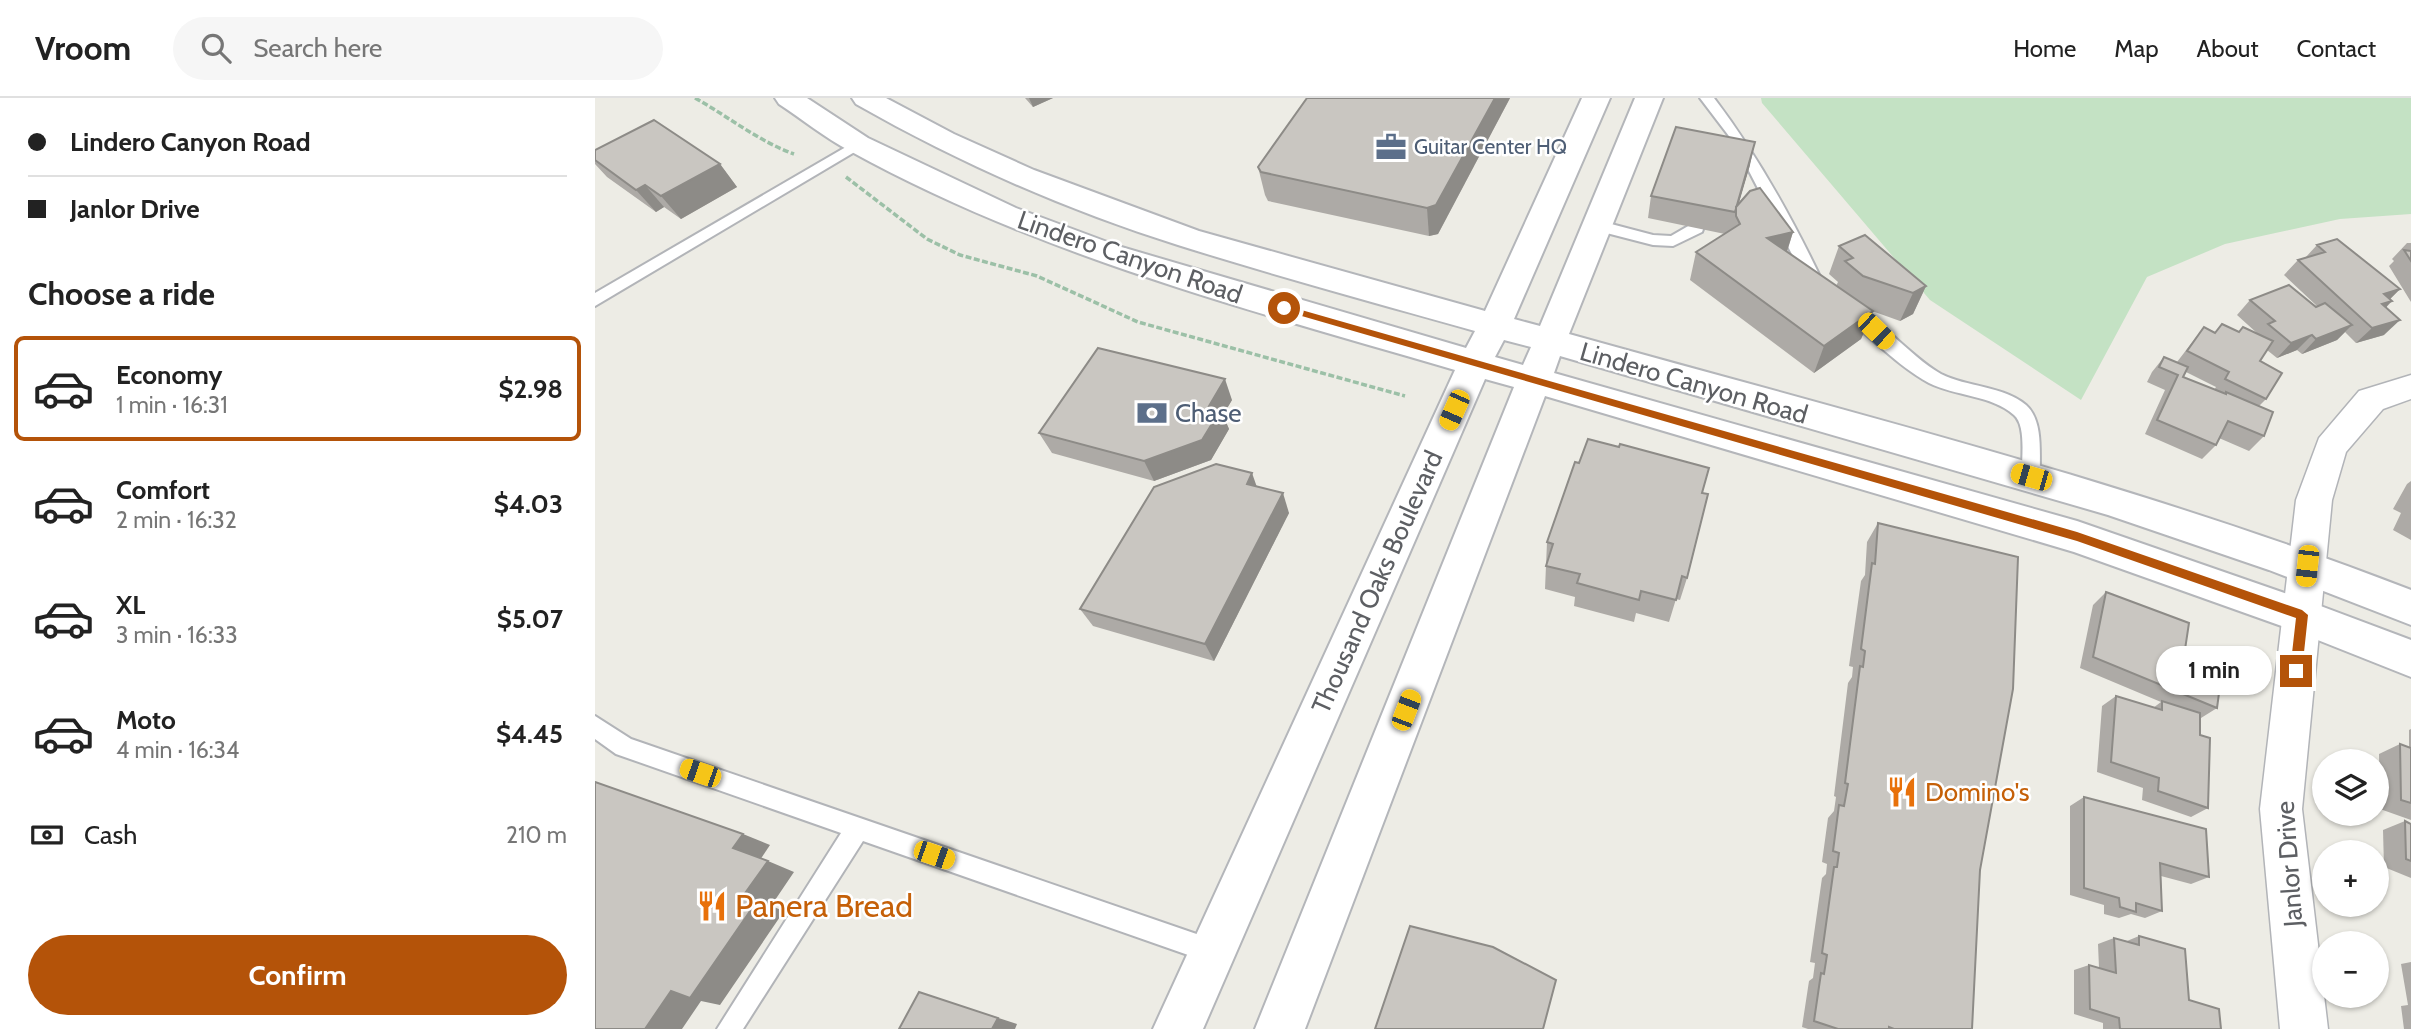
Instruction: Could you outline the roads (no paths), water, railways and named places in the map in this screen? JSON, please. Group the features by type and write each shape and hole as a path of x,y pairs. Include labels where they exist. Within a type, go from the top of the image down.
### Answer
{"main road":[{"name":"Lindero Canyon Road","path":"789,98 858,144 1005,215 1107,253 1475,363 2077,537 2302,615 2411,659"},
{"name":"Lindero Canyon Road","path":"866,98 914,127 1013,172 1083,202 1188,238 2167,518 2307,566 2411,608"},
{"name":"Thousand Oaks Boulevard","path":"1178,1029 1596,98"},
{"path":"1280,1029 1534,380 1649,98"},
{"path":"858,144 894,136 985,178 1013,172"}],"street":[{"name":"Janlor Drive","path":"2304,1029 2281,809 2314,500 2331,447 2371,400 2411,387"}],"lane":[{"path":"1707,98 1741,142 1818,290 1876,331 1910,364 1938,380 2000,400 2020,410 2029,424 2031,477"},
{"path":"1721,145 1724,119"},
{"path":"595,300 858,144"},
{"path":"1596,225 1653,240 1673,241 1697,228 1709,193"},
{"path":"595,726 624,747 1211,951"},
{"path":"729,1029 858,828"}],"place":[{"name":"Guitar Center HQ","path":"1391,147"},
{"name":"Chase","path":"1152,413"},
{"name":"Domino's","path":"1902,792"},
{"name":"Panera Bread","path":"712,906"}]}
